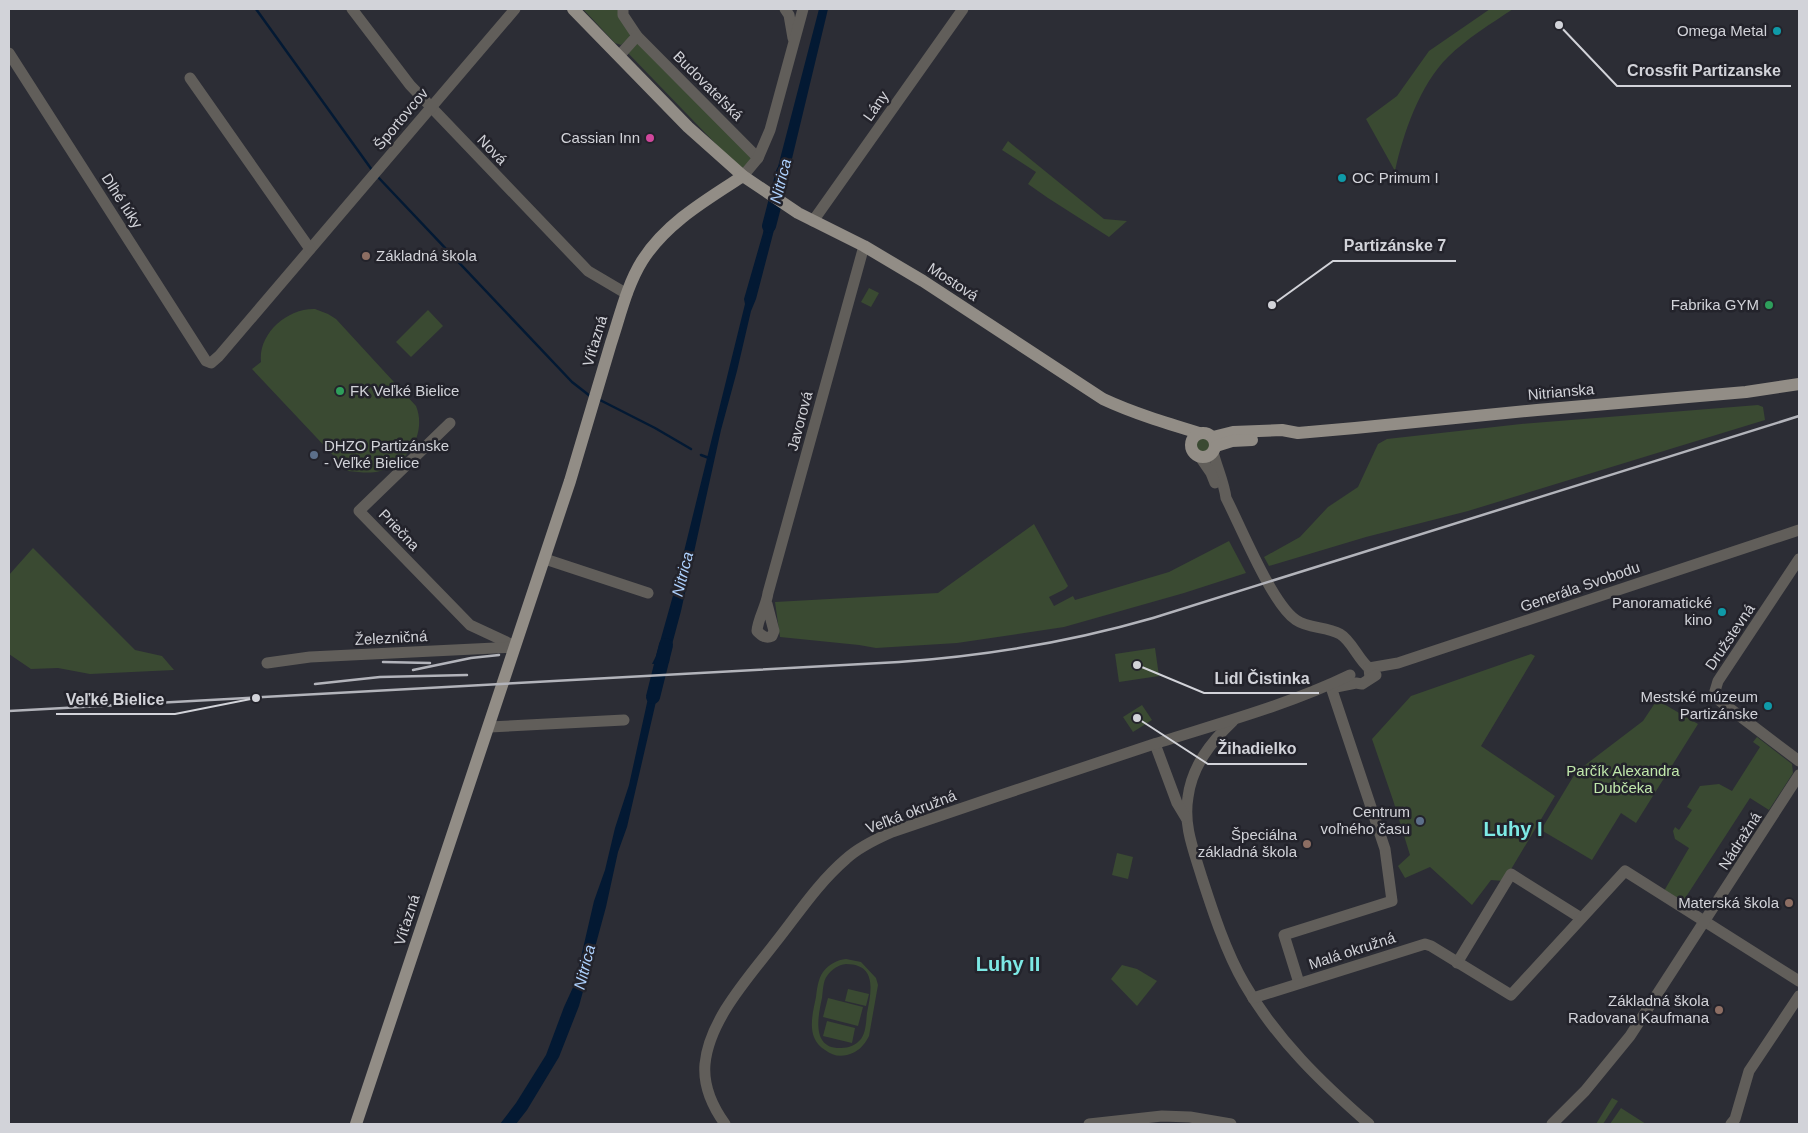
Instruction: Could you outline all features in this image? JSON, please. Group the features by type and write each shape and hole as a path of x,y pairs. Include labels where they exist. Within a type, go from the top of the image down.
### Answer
{"main road":[{"path":"573,9 695,133 743,176"},
{"name":"Mostová","path":"743,176 792,209 864,246 923,281 1103,398 1195,438"},
{"name":"Víťazná","path":"356,1124 545,559 627,294 642,261 676,222 705,200 743,176"},
{"name":"Nitrianska","path":"1214,445 1233,432 1282,430 1298,433 1325,431 1746,392 1799,384"},
{"path":"1206,433 1214,445 1207,456 1200,457 1193,451 1195,438 1206,433"}],"street":[{"name":"Nová","path":"352,9 410,85 588,271 627,294"},
{"name":"Športovcov","path":"211,363 220,356 515,9"},
{"name":"Budovateľská","path":"623,9 623,15 638,36 758,158"},
{"path":"785,9 789,15 794,40"},
{"path":"743,176 758,158 770,130 803,9"},
{"name":"Lány","path":"813,221 963,9"},
{"path":"619,56 638,36"},
{"name":"Dlhé lúky","path":"9,53 206,361 211,363"},
{"path":"190,78 310,249"},
{"name":"Javorová","path":"767,604 768,594 864,246"},
{"name":"Priečna","path":"450,423 359,511 470,625 516,646"},
{"path":"1214,445 1218,471 1224,485 1226,498 1268,582 1286,610 1296,620 1344,637 1360,673"},
{"path":"1200,457 1211,473 1219,493 1226,498"},
{"name":"Generála Svobodu","path":"1326,688 1360,673 1398,663 1799,530"},
{"path":"545,559 648,593"},
{"name":"Družstevná","path":"1799,559 1718,680 1716,691 1720,700 1799,761"},
{"name":"Železničná","path":"268,663 310,658 516,646"},
{"path":"1299,984 1284,935 1392,901 1385,849 1326,688 1234,720 1216,738 1195,770 1187,798 1186,820 1189,835 1216,917 1238,971 1253,998 1292,1050 1311,1071 1369,1124"},
{"path":"489,726 624,720"},
{"name":"Veľká okružná","path":"725,1124 714,1107 706,1081 705,1064 717,1024 796,915 820,885 848,857 873,840 892,832 1155,744 1234,720"},
{"path":"1155,744 1177,803 1186,820"},
{"name":"Nádražná","path":"1552,1124 1585,1091 1635,1029 1799,775"},
{"path":"1457,963 1511,874 1581,918 1624,871 1799,981"},
{"name":"Malá okružná","path":"1253,998 1421,945 1431,946 1511,995 1581,918"},
{"path":"1731,1124 1735,1119 1749,1071 1799,996"},
{"path":"1089,1124 1162,1116 1190,1117 1231,1124"}],"green space":[{"path":"583,9 619,9 629,26 630,37 621,45 615,43"},
{"path":"1490,9 1513,9 1463,44 1438,68 1414,110 1395,171 1366,119 1397,96 1429,51"},
{"path":"637,40 753,157 742,171 627,52"},
{"path":"1008,141 1104,219 1127,221 1109,237 1048,198 1028,184 1036,172 1002,150"},
{"path":"869,288 879,293 871,307 861,302"},
{"name":"FK Veľké Bielice","path":"315,309 336,319 416,406 419,416 417,437 407,454 390,467 372,472 348,471 252,369 261,362 264,342 276,325 294,313"},
{"path":"428,310 443,326 411,357 396,342"},
{"path":"1758,405 1763,407 1765,420 1468,511 1366,537 1269,566 1264,557 1300,537 1328,507 1358,487 1378,444 1387,439 1521,424"},
{"path":"1200,437 1206,437 1211,442 1209,451 1200,453 1195,448 1195,442"},
{"path":"1034,524 1068,586 1049,597 1054,606 1073,596 1075,600 1169,572 1229,541 1246,573 1184,593 1064,627 957,643 876,648 780,637 775,602 938,593"},
{"path":"33,548 135,650 162,656 174,670 90,674 58,668 31,669 9,654 9,575"},
{"path":"1155,648 1159,676 1119,682 1115,654"},
{"path":"1531,654 1535,656 1481,746 1555,796 1504,881 1491,880 1472,905 1430,867 1405,878 1398,866 1410,855 1372,739 1411,696"},
{"name":"Parčík Alexandra Dubčeka","path":"1657,700 1698,724 1636,823 1621,813 1592,860 1541,830 1576,772 1643,721"},
{"path":"1142,705 1152,720 1133,732 1123,717"},
{"path":"1757,737 1792,764 1793,773 1769,810 1750,798 1682,903 1664,891 1689,848 1675,839 1673,831 1675,827 1679,830 1692,810 1687,807 1700,786 1719,784 1732,791 1760,747 1753,742"},
{"path":"1117,853 1133,857 1128,879 1112,875"},
{"path":"846,959 861,962 876,978 878,985 869,1036 863,1046 851,1054 841,1056 830,1053 819,1045 815,1039 812,1026 817,987 821,975 825,969 836,961","holes":["846,964 856,965 868,974 870,981 871,989 866,1027 861,1039 852,1046 844,1048 831,1047 821,1037 818,1022 825,981 831,971 838,966"]},
{"path":"1122,965 1137,969 1157,981 1137,1006 1111,979"},
{"path":"848,989 869,994 866,1006 845,1001"},
{"path":"828,998 863,1007 858,1026 823,1017"},
{"path":"827,1021 855,1028 852,1043 823,1036"},
{"path":"1612,1098 1618,1101 1603,1124 1596,1124"},
{"path":"1621,1108 1646,1124 1610,1124"}],"water":[{"path":"819,9 828,9 785,193 773,186"},
{"path":"768,204 779,211 721,430 669,663 652,664 674,592 745,304 744,299 763,233"},
{"path":"652,680 661,680 627,827 618,852 606,907 579,1006 559,1057 527,1110 516,1124 500,1124 516,1103 546,1055 575,983 594,901 605,870 615,828 629,785"}],"waterway":[{"path":"256,9 372,170"},
{"name":"Nitrica","path":"769,226 783,172"},
{"path":"377,176 572,382 590,396"},
{"path":"598,399 691,449"},
{"path":"701,455 709,458"},
{"name":"Nitrica","path":"653,697 666,645"}],"railway":[{"path":"9,711 899,662 1027,647 1122,627 1153,618 1799,416"},
{"path":"413,670 471,658 499,655"},
{"path":"383,662 430,663"},
{"path":"315,684 380,677 467,675"}],"place":[{"name":"Crossfit Partizanske","path":"1559,25"},
{"name":"Omega Metal","path":"1777,31"},
{"name":"Cassian Inn","path":"650,138"},
{"name":"OC Primum I","path":"1342,178"},
{"name":"Základná škola","path":"366,256"},
{"name":"Partizánske 7","path":"1272,305"},
{"name":"Fabrika GYM","path":"1769,305"},
{"name":"FK Veľké Bielice","path":"340,391"},
{"name":"DHZO Partizánske - Veľké Bielice","path":"314,455"},
{"name":"Panoramatické kino","path":"1722,612"},
{"name":"Lidl Čistinka","path":"1137,665"},
{"name":"Veľké Bielice","path":"256,698"},
{"name":"Mestské múzeum Partizánske","path":"1768,706"},
{"name":"Žihadielko","path":"1137,718"},
{"name":"Centrum voľného času","path":"1420,821"},
{"name":"Špeciálna základná škola","path":"1307,844"},
{"name":"Materská škola","path":"1789,903"},
{"name":"Základná škola Radovana Kaufmana","path":"1719,1010"}],"district":[{"name":"Luhy I","path":"1513,829"},
{"name":"Luhy II","path":"1008,964"}]}
